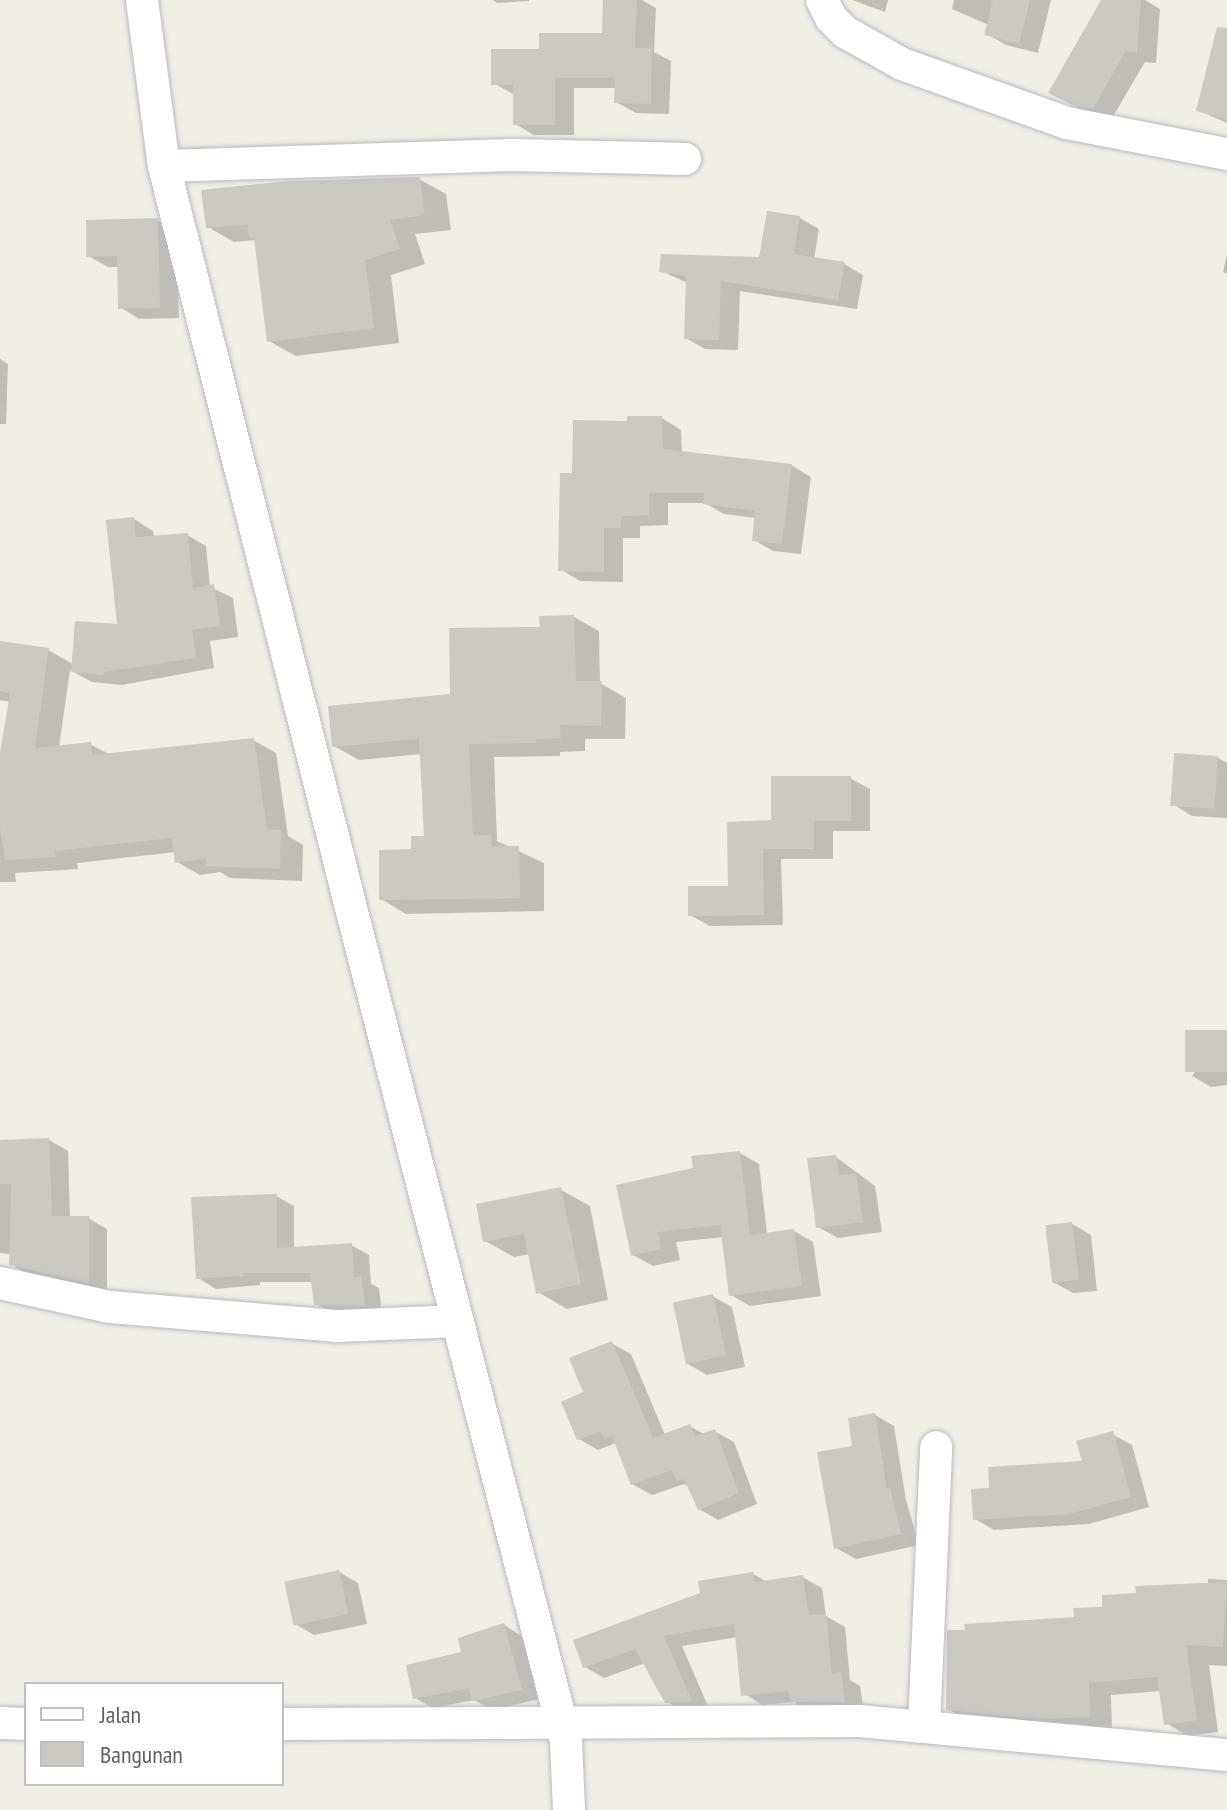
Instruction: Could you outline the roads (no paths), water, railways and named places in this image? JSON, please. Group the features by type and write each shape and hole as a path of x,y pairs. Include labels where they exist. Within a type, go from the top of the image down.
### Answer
{"street":[{"path":"142,0 164,166 564,1732 568,1794"},
{"path":"822,0 831,18 845,32 902,64 1067,123 1227,154"},
{"path":"164,166 512,155 685,159"},
{"path":"0,1283 110,1307 338,1326 458,1321"},
{"path":"924,1727 936,1447"},
{"path":"284,1724 564,1732 859,1721 1227,1755"},
{"path":"0,1723 24,1724"}]}
